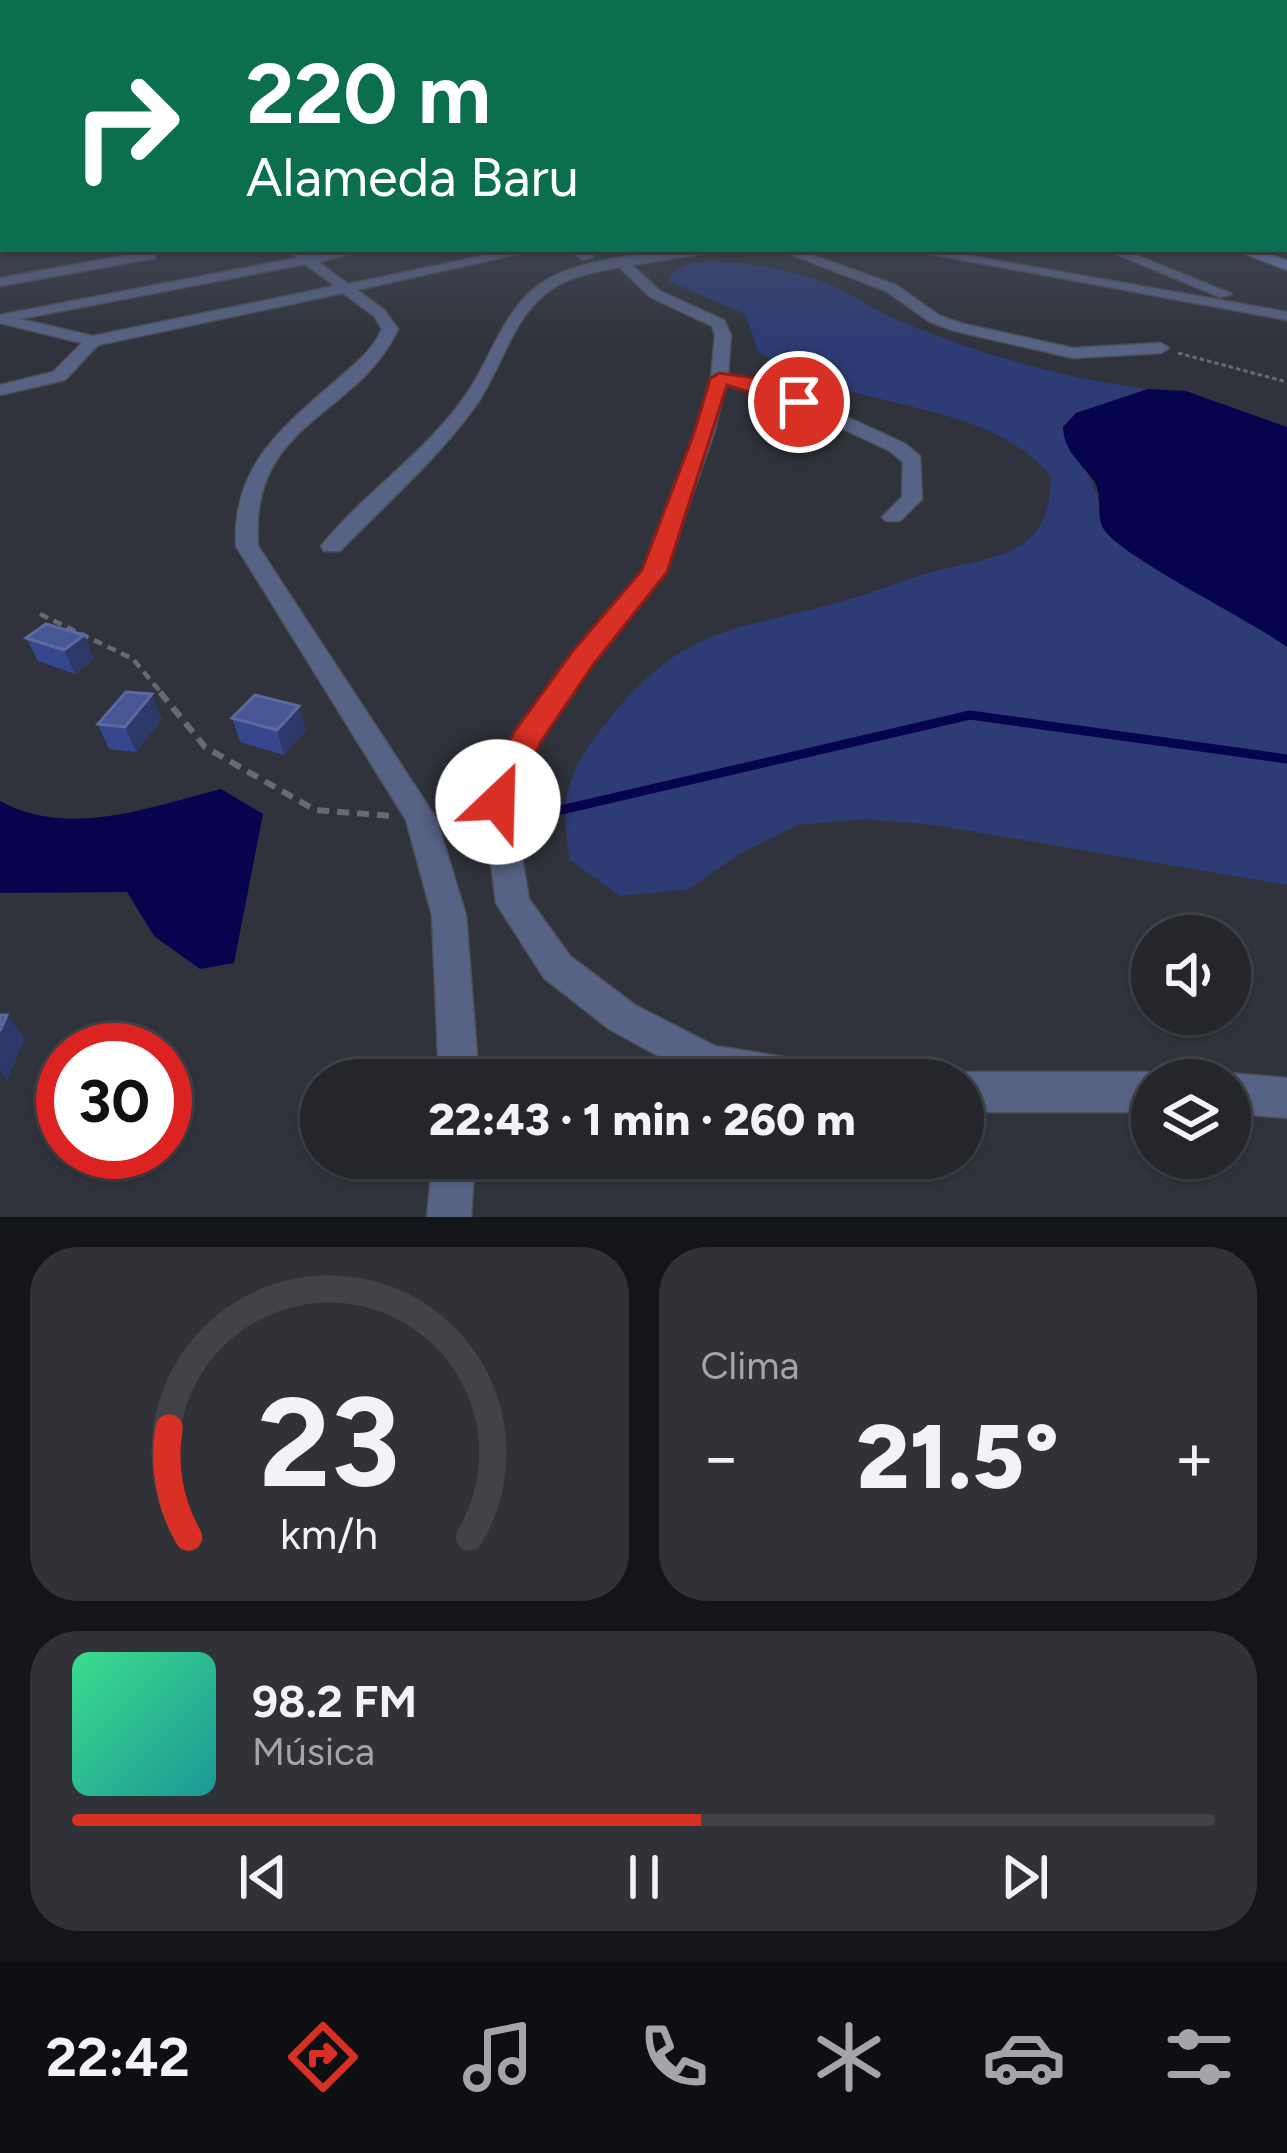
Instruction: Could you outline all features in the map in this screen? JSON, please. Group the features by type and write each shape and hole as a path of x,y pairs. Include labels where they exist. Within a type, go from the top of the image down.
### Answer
{"main road":[{"path":"1247,252 1287,266"}],"street":[{"path":"0,281 148,252 178,284"},
{"path":"1,319 333,252"},
{"path":"1,319 93,341 520,252"},
{"path":"579,252 588,256"},
{"path":"332,546 460,415 517,317 544,286 624,265 706,252"},
{"path":"791,252 891,288 935,319 960,328 1073,353 1161,349"},
{"path":"927,252 1282,315"},
{"path":"1118,252 1232,297 1238,307"},
{"path":"301,255 387,320 387,338 263,464 247,494 243,522 247,546 421,818 449,915 458,1059"},
{"path":"624,265 655,294 719,323 723,335 719,379 705,433 654,572 583,658 526,740 498,802 513,903 557,967 622,1017 701,1059"},
{"path":"0,390 59,376 93,341"},
{"path":"719,379 766,387 897,447 913,460 912,499 893,517"},
{"path":"984,1092 1131,1092"},
{"path":"1251,1095 1287,1098"},
{"path":"449,1217 452,1179"}],"path":[{"path":"1161,349 1287,382"},
{"path":"40,614 133,659 205,747 315,810 421,818"}],"shaded area":[{"path":"743,263 824,282 891,317 989,354 1085,379 1148,389 1076,413 1063,427 1094,487 1102,526 1164,574 1257,623 1287,647 1287,885 935,825 864,819 798,825 741,853 689,889 620,896 570,860 566,800 576,769 610,718 661,666 735,628 1001,555 1032,536 1047,508 1051,476 1021,449 988,430 950,417 793,371 758,351 745,314 668,281 690,264"},
{"path":"1148,389 1186,391 1287,427 1287,647 1130,553 1102,526 1097,487 1070,450 1063,427 1076,413"},
{"path":"221,789 263,814 234,963 200,969 154,936 127,892 0,893 0,801 26,812 81,819 138,811"}],"building":[{"path":"46,624 84,635 64,650 26,638"},
{"path":"126,692 152,694 125,727 98,724"},
{"path":"255,695 299,706 277,730 232,718"}],"waterway":[{"path":"561,810 970,715 1287,759"}],"route":[{"path":"498,802 526,740 583,658 654,572 705,433 719,379 766,387 799,402"}]}
